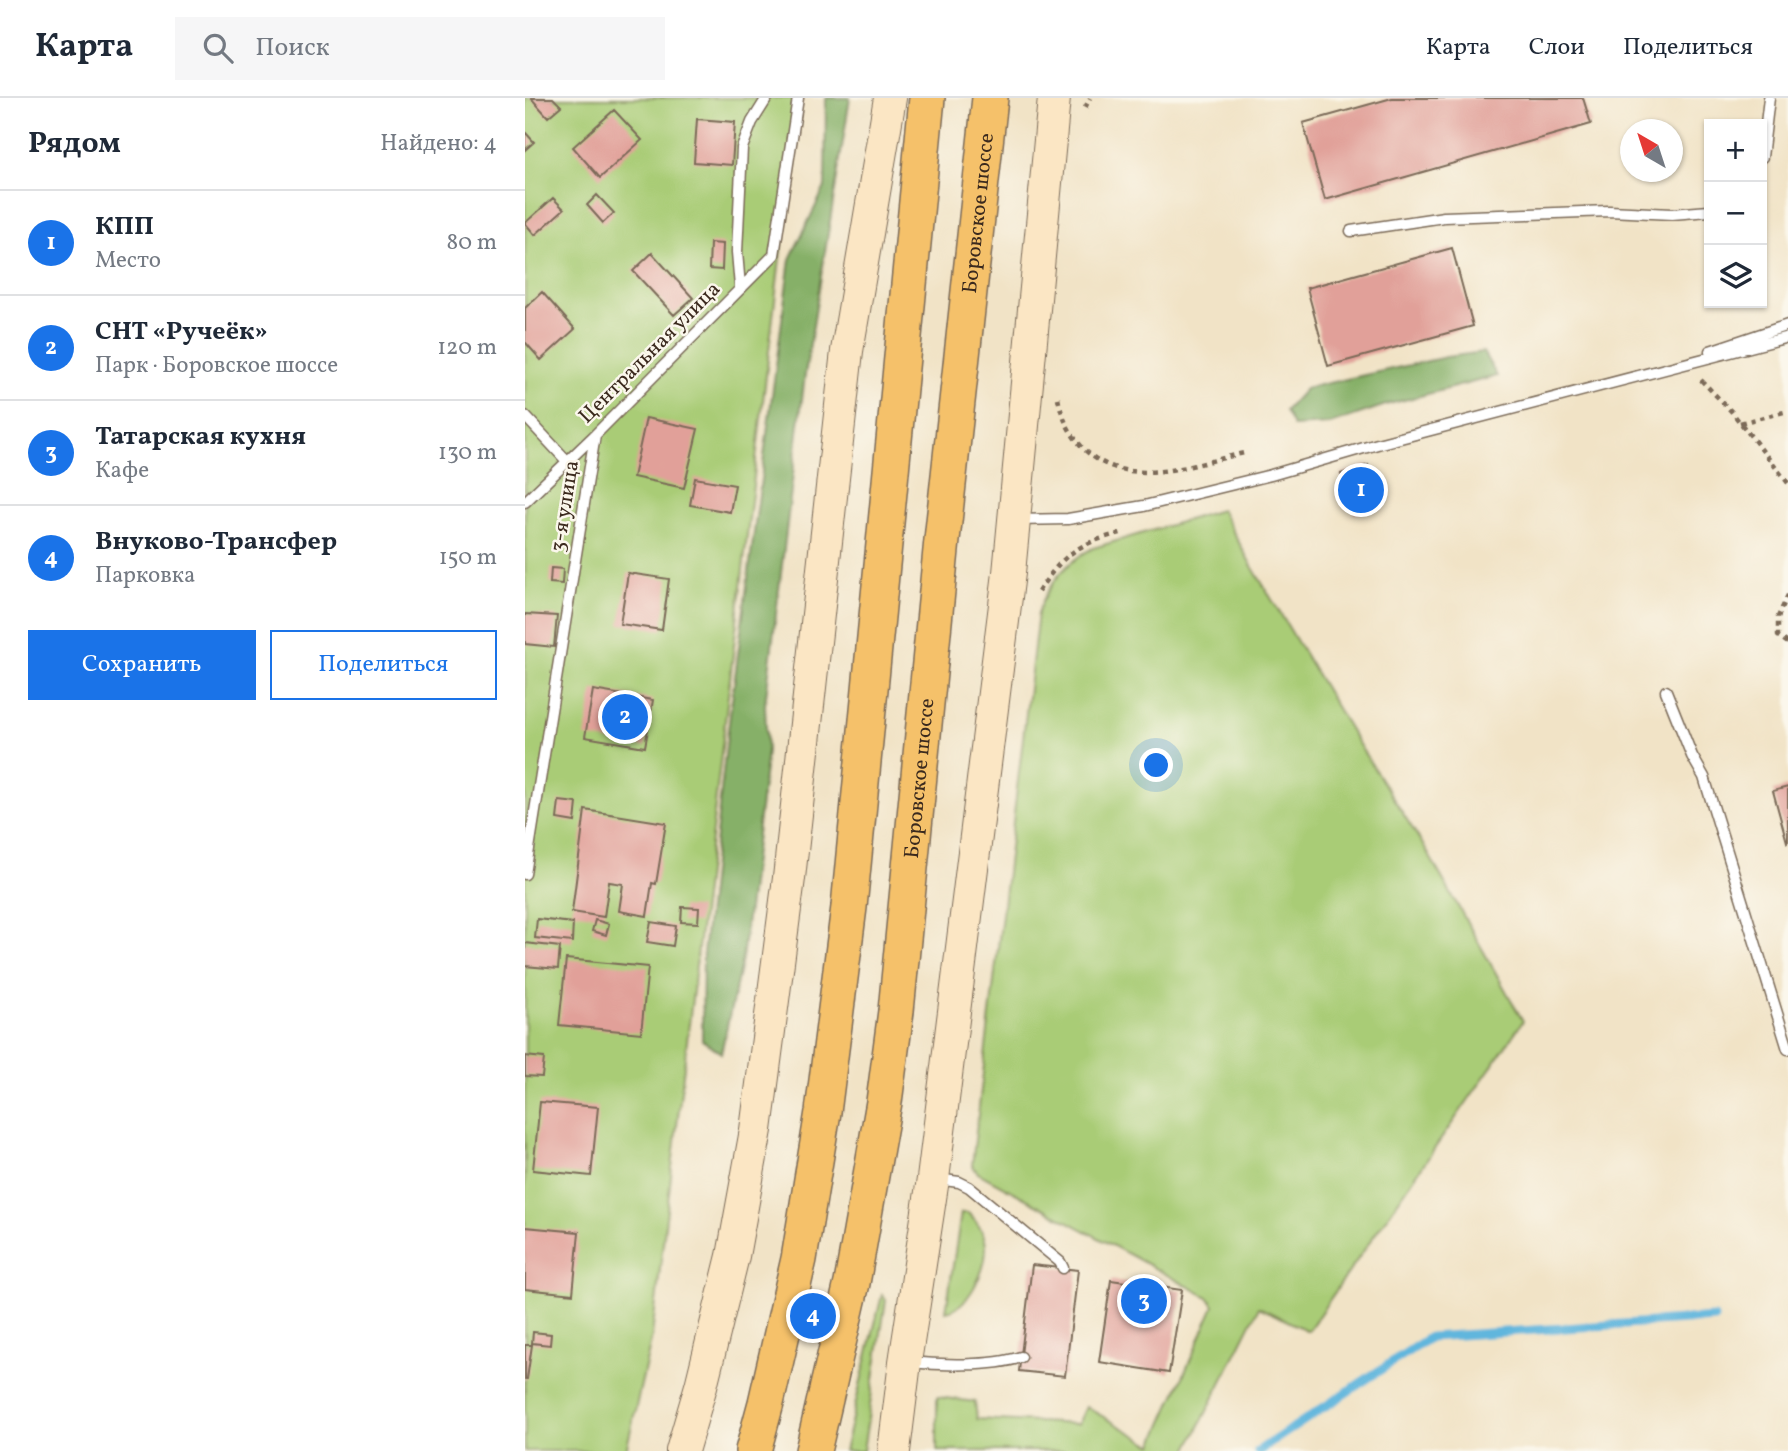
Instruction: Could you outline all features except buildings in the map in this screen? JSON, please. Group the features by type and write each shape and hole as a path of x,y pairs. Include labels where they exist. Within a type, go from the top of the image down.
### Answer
{"main road":[{"path":"682,1451 733,1256 757,1130 789,878 847,351 890,98"},
{"path":"753,1451 767,1403 799,1259 823,1112 849,907 927,98"},
{"name":"Боровское шоссе","path":"813,1451 852,1283 884,1102 896,1011 942,540 990,98"},
{"path":"894,1451 933,1179 1015,520 1054,98"}],"lane":[{"name":"Центральная улица","path":"525,502 774,254 798,98"},
{"path":"1767,119 1769,98"},
{"name":"Центральная улица","path":"740,287 737,252 742,148 765,99"},
{"path":"1351,231 1444,217 1609,211 1672,214 1704,211"},
{"path":"1628,379 1788,325"},
{"path":"1015,520 1068,519 1144,506 1271,475 1381,443 1788,337"},
{"path":"525,416 567,461"},
{"name":"3-я улица","path":"525,874 595,435"},
{"path":"1666,691 1692,756 1704,777 1788,1049"},
{"path":"933,1179 959,1182 969,1187 1061,1262 1063,1268"},
{"path":"905,1362 935,1365 1008,1362 1021,1357"}],"path":[{"path":"1083,113 1090,98"},
{"path":"1686,364 1740,423 1788,483"},
{"path":"1057,392 1061,414 1077,443 1101,462 1115,467 1132,472 1155,472 1244,453"},
{"path":"1740,423 1788,411"},
{"path":"1037,594 1062,560 1076,548 1096,539 1135,529"},
{"path":"1788,595 1778,617 1778,636 1788,643"}],"green space":[{"path":"525,98 799,98 652,1336 626,1451 525,1451"},
{"path":"826,98 850,98 805,375 765,705 767,751 742,959 721,1053 702,1040 703,954 726,745 790,259 825,187"},
{"path":"1483,352 1497,376 1389,404 1330,424 1293,426 1285,411 1306,388 1446,357"},
{"path":"1221,510 1356,740 1425,848 1523,1021 1308,1331 1259,1307 1187,1451 937,1451 937,1397 975,1402 977,1419 1078,1424 1086,1407 1153,1445 1214,1306 1208,1297 978,1173 972,1165 1038,613 1059,575 1074,560 1093,548"},
{"path":"961,1213 968,1213 980,1229 986,1243 985,1257 975,1287 969,1296 946,1311"},
{"path":"882,1295 886,1300 863,1451 844,1451"}],"waterway":[{"path":"1258,1451 1430,1337 1714,1318"}],"place":[{"name":"КПП","path":"1361,490"},
{"name":"СНТ «Ручеёк»","path":"625,717"},
{"name":"Татарская кухня","path":"1144,1301"},
{"name":"Внуково-Трансфер","path":"813,1316"}]}
